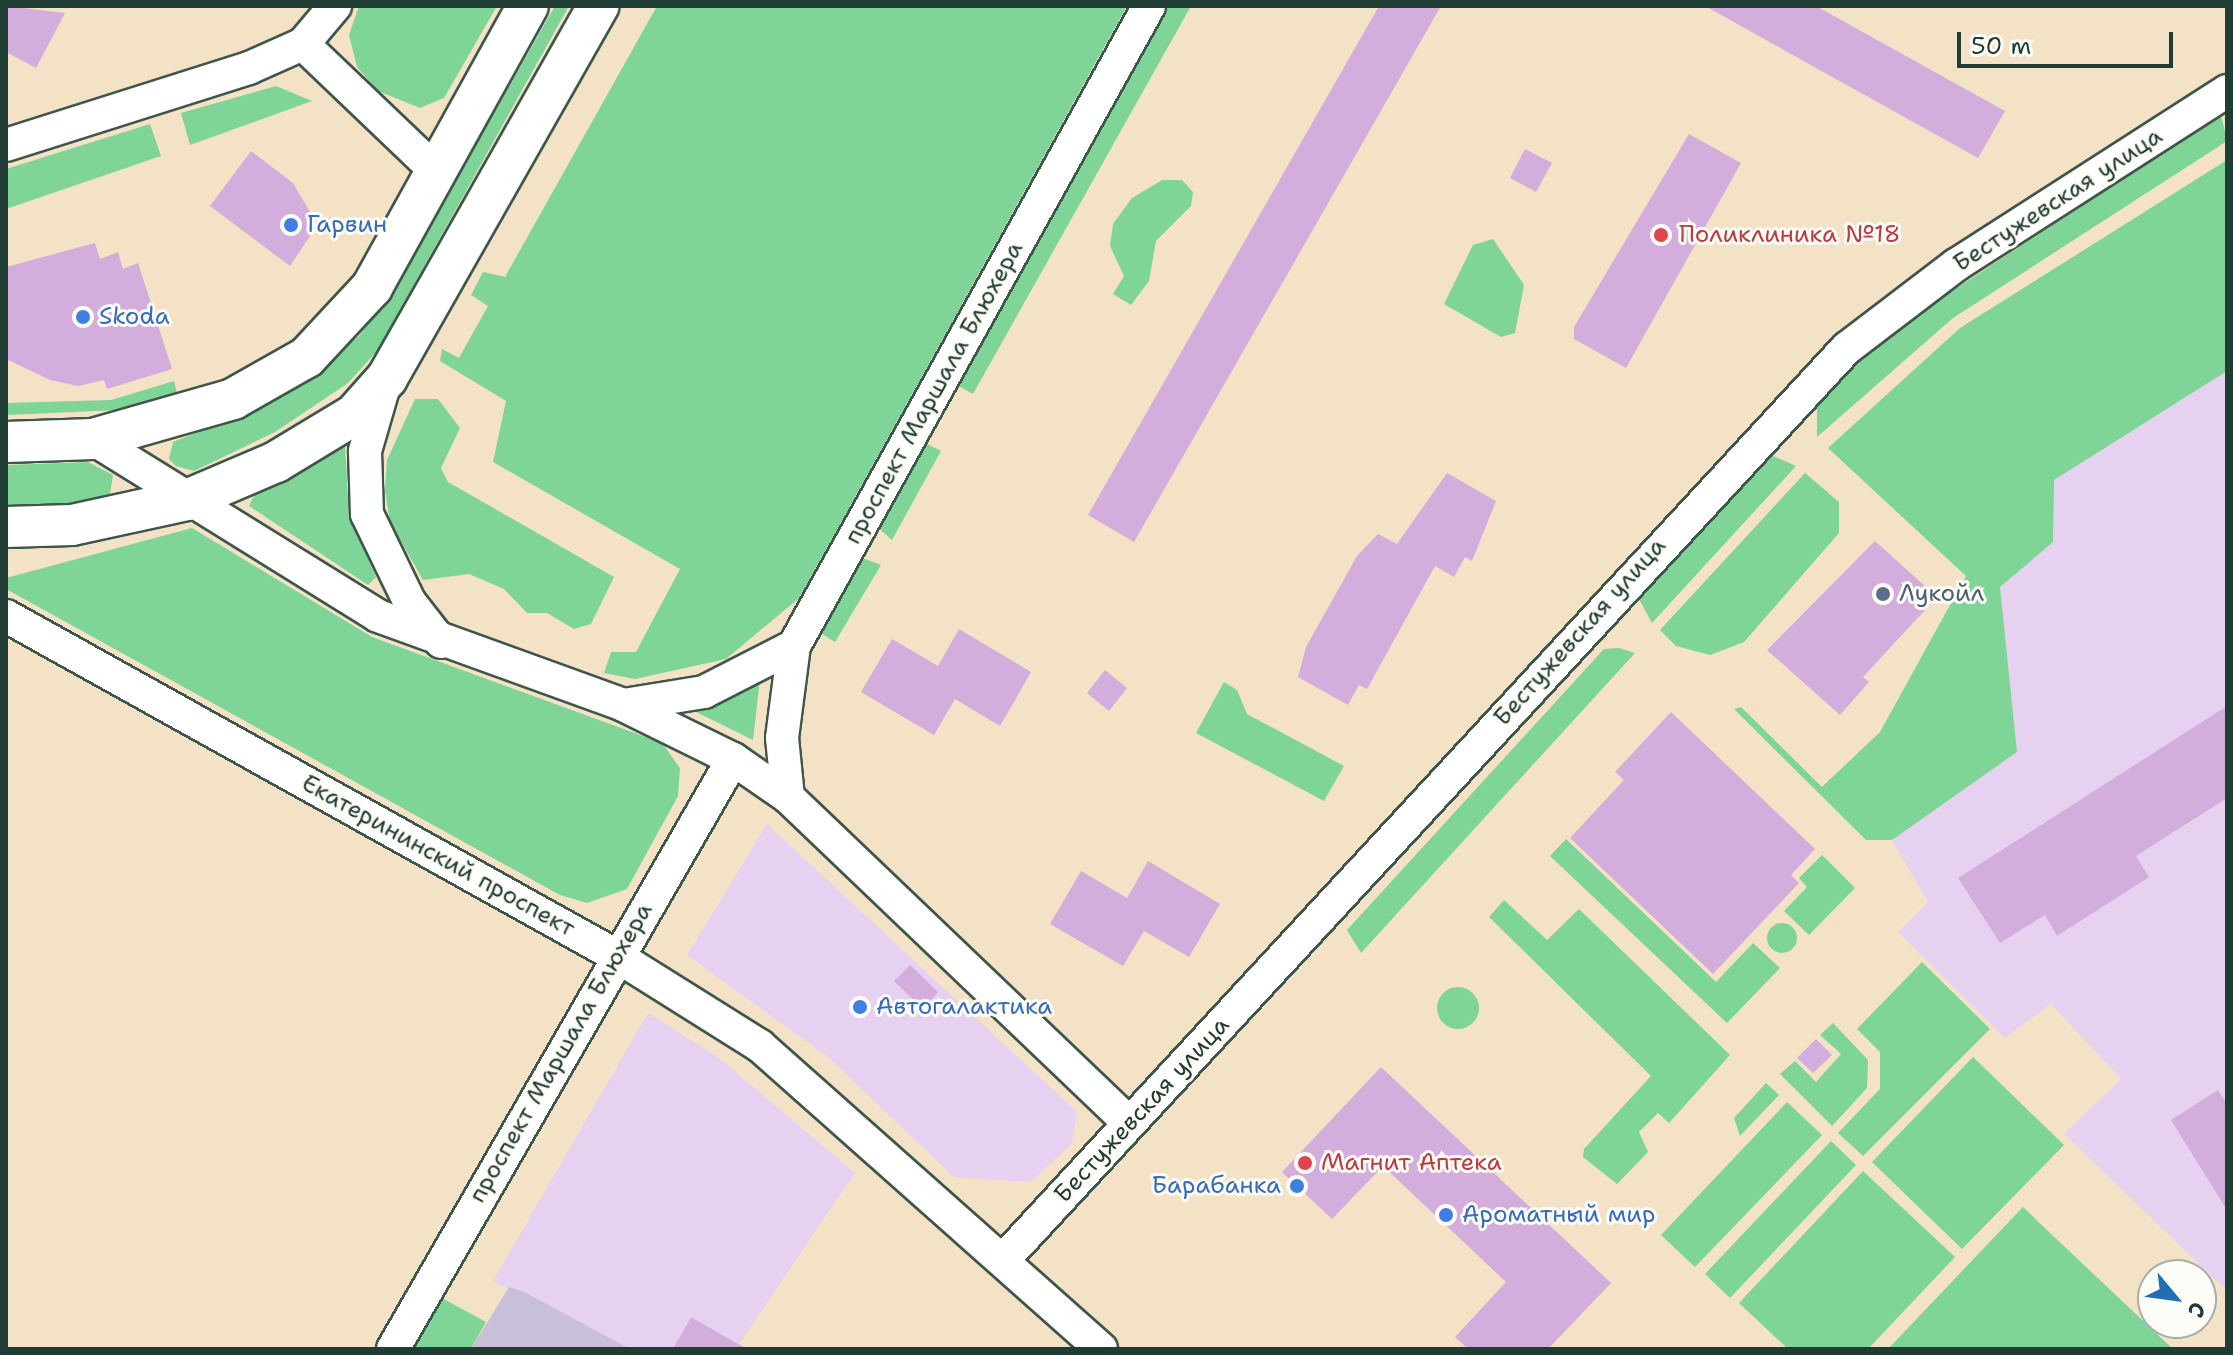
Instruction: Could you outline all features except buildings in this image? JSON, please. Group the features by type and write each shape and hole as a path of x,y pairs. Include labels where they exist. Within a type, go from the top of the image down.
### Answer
{"main road":[{"path":"6,442 93,439 233,399 307,357 372,287 528,6"},
{"path":"6,527 72,525 187,500 323,438 387,378 598,6"}],"street":[{"path":"9,144 303,44 335,6"},
{"name":"проспект Маршала Блюхера","path":"788,797 782,738 794,646 1149,6"},
{"path":"303,44 436,171"},
{"name":"Бестужевская улица","path":"1006,1257 1847,348 1956,265 2227,91"},
{"path":"387,378 369,422 367,514 409,601 443,645"},
{"path":"93,439 378,616 443,645 621,704 733,759 788,797 1129,1123"},
{"name":"Екатерининский проспект","path":"6,616 615,955 817,1091 1006,1257 1101,1349"},
{"path":"621,704 672,703 794,646"},
{"name":"проспект Маршала Блюхера","path":"393,1349 615,955 733,759"}],"shaded area":[{"path":"2227,371 2227,1291 2217,1281 2217,1259 2194,1259 2064,1134 2121,1079 2051,1004 2005,1038 1898,932 1928,902 1892,840 2017,752 2000,587 2053,542 2053,480"},
{"name":"Автогалактика","path":"767,824 1077,1112 1072,1143 1031,1182 954,1177 829,1058 687,955"},
{"path":"648,1013 718,1057 855,1173 739,1344 691,1317 673,1349 630,1349 493,1281"},
{"path":"509,1287 526,1293 630,1349 471,1349"}],"green space":[{"path":"359,6 497,6 444,98 420,108 378,91 357,67 349,35"},
{"path":"555,6 569,6 377,351 348,383 275,432 194,471 176,466 169,459 173,442 265,406 359,336 388,299"},
{"path":"657,6 1127,6 799,598 726,659 635,679 604,673 611,652 636,652 680,569 493,462 506,401 440,361 442,349 459,358 488,306 471,295 483,272 505,277"},
{"path":"1167,6 1191,6 973,394 955,384"},
{"path":"276,86 312,101 190,145 181,113"},
{"path":"2221,115 2227,141 1953,318 1817,437 1817,401 1897,327"},
{"path":"150,124 161,156 6,209 6,169"},
{"path":"2227,160 2227,371 2054,480 2053,542 2000,587 2017,752 1892,840 1866,840 1734,709 1741,707 1822,787 1880,732 1966,576 1828,448 1960,328"},
{"path":"1162,180 1182,180 1193,192 1191,206 1156,241 1149,281 1131,305 1113,294 1124,276 1110,246 1113,224 1132,198"},
{"path":"1493,239 1524,285 1515,333 1501,337 1444,304 1473,245"},
{"path":"174,381 177,393 118,410 6,415 6,403 111,400"},
{"path":"415,399 438,399 460,428 441,468 448,482 614,577 591,624 574,629 547,613 527,613 504,589 469,574 423,580 390,522 385,490 387,460"},
{"path":"923,442 941,451 892,540 875,525"},
{"path":"345,444 349,515 376,577 368,585 249,506 254,495"},
{"path":"1771,455 1796,466 1652,623 1639,599"},
{"path":"88,462 113,475 109,500 6,511 6,465"},
{"path":"1805,473 1839,502 1839,533 1744,642 1710,655 1676,646 1660,630"},
{"path":"192,528 372,637 662,743 680,768 678,796 627,889 587,903 560,895 6,589 6,578"},
{"path":"860,557 881,565 835,642 819,632"},
{"path":"1619,648 1635,653 1361,953 1347,930 1604,649"},
{"path":"760,679 753,740 690,709"},
{"path":"1224,682 1237,690 1247,714 1344,766 1324,801 1196,733"},
{"path":"1566,839 1716,982 1753,943 1780,968 1727,1023 1550,856"},
{"path":"1822,855 1855,888 1809,935 1784,911 1807,887 1799,878"},
{"path":"1504,900 1547,940 1579,909 1730,1055 1669,1123 1658,1113 1639,1132 1648,1152 1617,1184 1583,1157 1584,1149 1651,1076 1489,917"},
{"path":"1782,923 1793,927 1797,938 1793,949 1782,953 1771,949 1767,938 1771,927"},
{"path":"1922,962 1990,1029 1863,1156 1838,1133 1880,1089 1880,1052 1857,1029"},
{"path":"1458,987 1473,993 1479,1008 1473,1023 1458,1029 1443,1023 1437,1008 1443,993"},
{"path":"1833,1023 1868,1060 1867,1088 1832,1126 1780,1074 1795,1061 1816,1082 1841,1054 1820,1035"},
{"path":"1973,1057 2064,1145 1962,1249 1872,1162"},
{"path":"1766,1083 1779,1095 1740,1136 1734,1118"},
{"path":"1787,1102 1822,1135 1695,1267 1661,1235"},
{"path":"1831,1141 1856,1165 1730,1298 1705,1274"},
{"path":"1863,1171 1955,1257 1868,1349 1788,1349 1739,1303"},
{"path":"2023,1207 2137,1315 2137,1339 2162,1339 2173,1349 1888,1349"},
{"path":"442,1298 486,1322 471,1349 413,1349"}],"place":[{"name":"Гарвин","path":"291,225"},
{"name":"Поликлиника №18","path":"1661,235"},
{"name":"Skoda","path":"83,317"},
{"name":"Лукойл","path":"1883,594"},
{"name":"Автогалактика","path":"860,1007"},
{"name":"Магнит Аптека","path":"1305,1163"},
{"name":"Барабанка","path":"1297,1186"},
{"name":"Ароматный мир","path":"1446,1215"}]}
